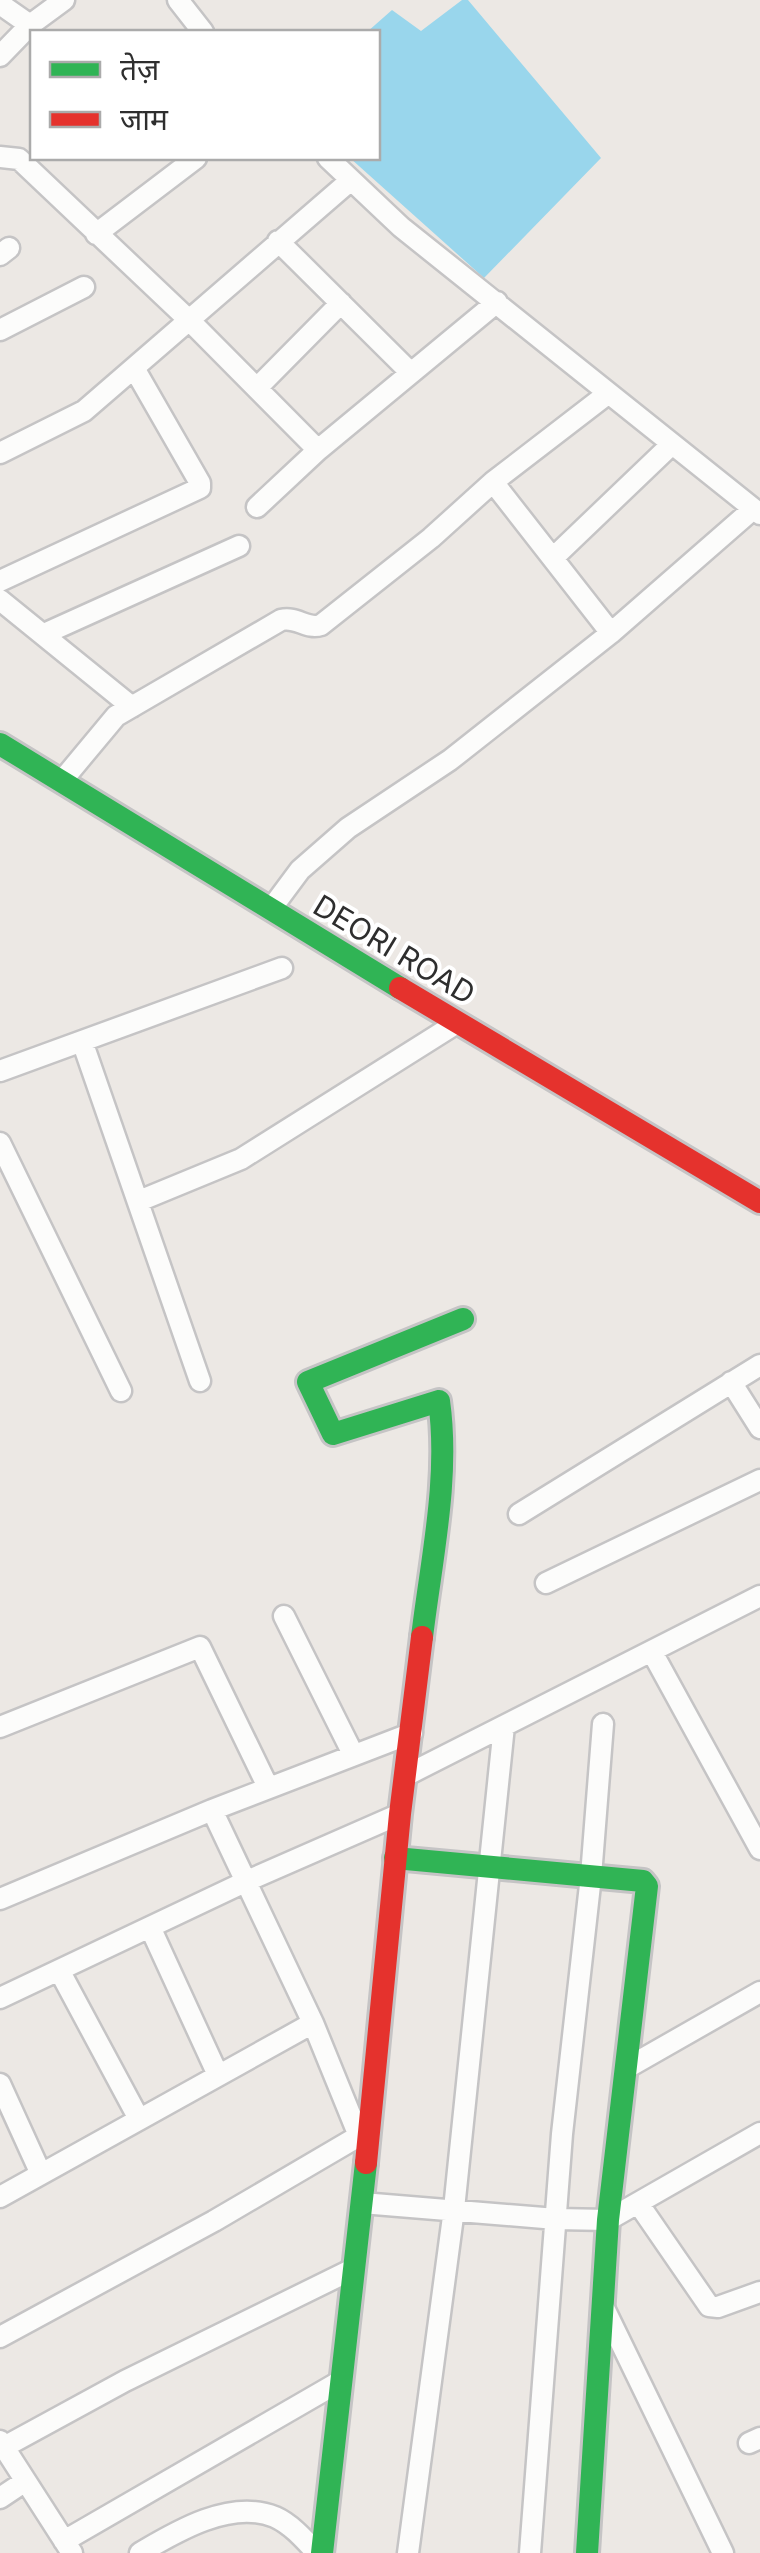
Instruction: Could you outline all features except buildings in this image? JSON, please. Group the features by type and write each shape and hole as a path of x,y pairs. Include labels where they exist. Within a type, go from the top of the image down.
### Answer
{"street":[{"path":"178,0 201,30"},
{"path":"0,56 60,1"},
{"path":"0,4 30,25"},
{"path":"17,155 318,450"},
{"path":"96,234 193,160"},
{"path":"271,909 300,870 348,828 450,760 612,633 756,512 401,227 330,160"},
{"path":"0,453 84,411 351,180"},
{"path":"278,241 411,373"},
{"path":"0,330 84,288"},
{"path":"257,507 318,450 498,302"},
{"path":"258,387 342,304"},
{"path":"0,581 200,488 134,368"},
{"path":"62,782 116,716 281,620 297,620 312,628 321,626 606,395"},
{"path":"552,558 671,446"},
{"path":"494,482 612,633"},
{"path":"44,634 239,546"},
{"path":"0,600 132,707"},
{"name":"DEORI ROAD","path":"0,744 457,1023 760,1202"},
{"path":"0,1071 282,968"},
{"path":"139,1200 241,1158 457,1023"},
{"path":"82,1041 200,1381"},
{"path":"0,1143 121,1391"},
{"path":"320,2553 362,2203 364,2135 436,1523 443,1429 439,1400 333,1434 308,1382 463,1319"},
{"path":"519,1514 760,1365"},
{"path":"732,1382 760,1428"},
{"path":"546,1583 760,1480"},
{"path":"405,1776 760,1596"},
{"path":"284,1616 353,1754"},
{"path":"0,1728 200,1647 268,1788"},
{"path":"652,1652 760,1848"},
{"path":"530,2553 562,2134 604,1724"},
{"path":"408,2553 454,2209 504,1726"},
{"path":"0,1899 212,1810 412,1733"},
{"path":"212,1810 364,2135"},
{"path":"0,1998 247,1880 400,1814"},
{"path":"395,1858 591,1876 643,1882 647,1886 608,2220 587,2553"},
{"path":"150,1928 218,2075"},
{"path":"59,1970 139,2119"},
{"path":"625,2069 760,1992"},
{"path":"0,2197 313,2023"},
{"path":"0,2084 41,2174"},
{"path":"362,2203 608,2220 760,2133"},
{"path":"0,2337 364,2135"},
{"path":"638,2203 709,2306 718,2307 760,2292"},
{"path":"339,2382 68,2547 2,2444 353,2269"},
{"path":"604,2308 722,2553"},
{"path":"0,2498 24,2482"},
{"path":"140,2553 188,2528 226,2514 251,2512 276,2517 320,2553"}],"water":[{"path":"462,0 468,0 601,158 484,278 352,160 380,160 380,30 369,30 392,10 421,31"}],"traffic: fast":[{"path":"0,744 400,988"},
{"path":"422,1637 441,1489 439,1401 333,1434 308,1382 463,1319"},
{"path":"395,1858 643,1881 647,1886 608,2220 587,2553"},
{"path":"322,2553 366,2163"}],"traffic: jam":[{"path":"400,988 760,1202"},
{"path":"366,2163 400,1814 422,1637"}]}
